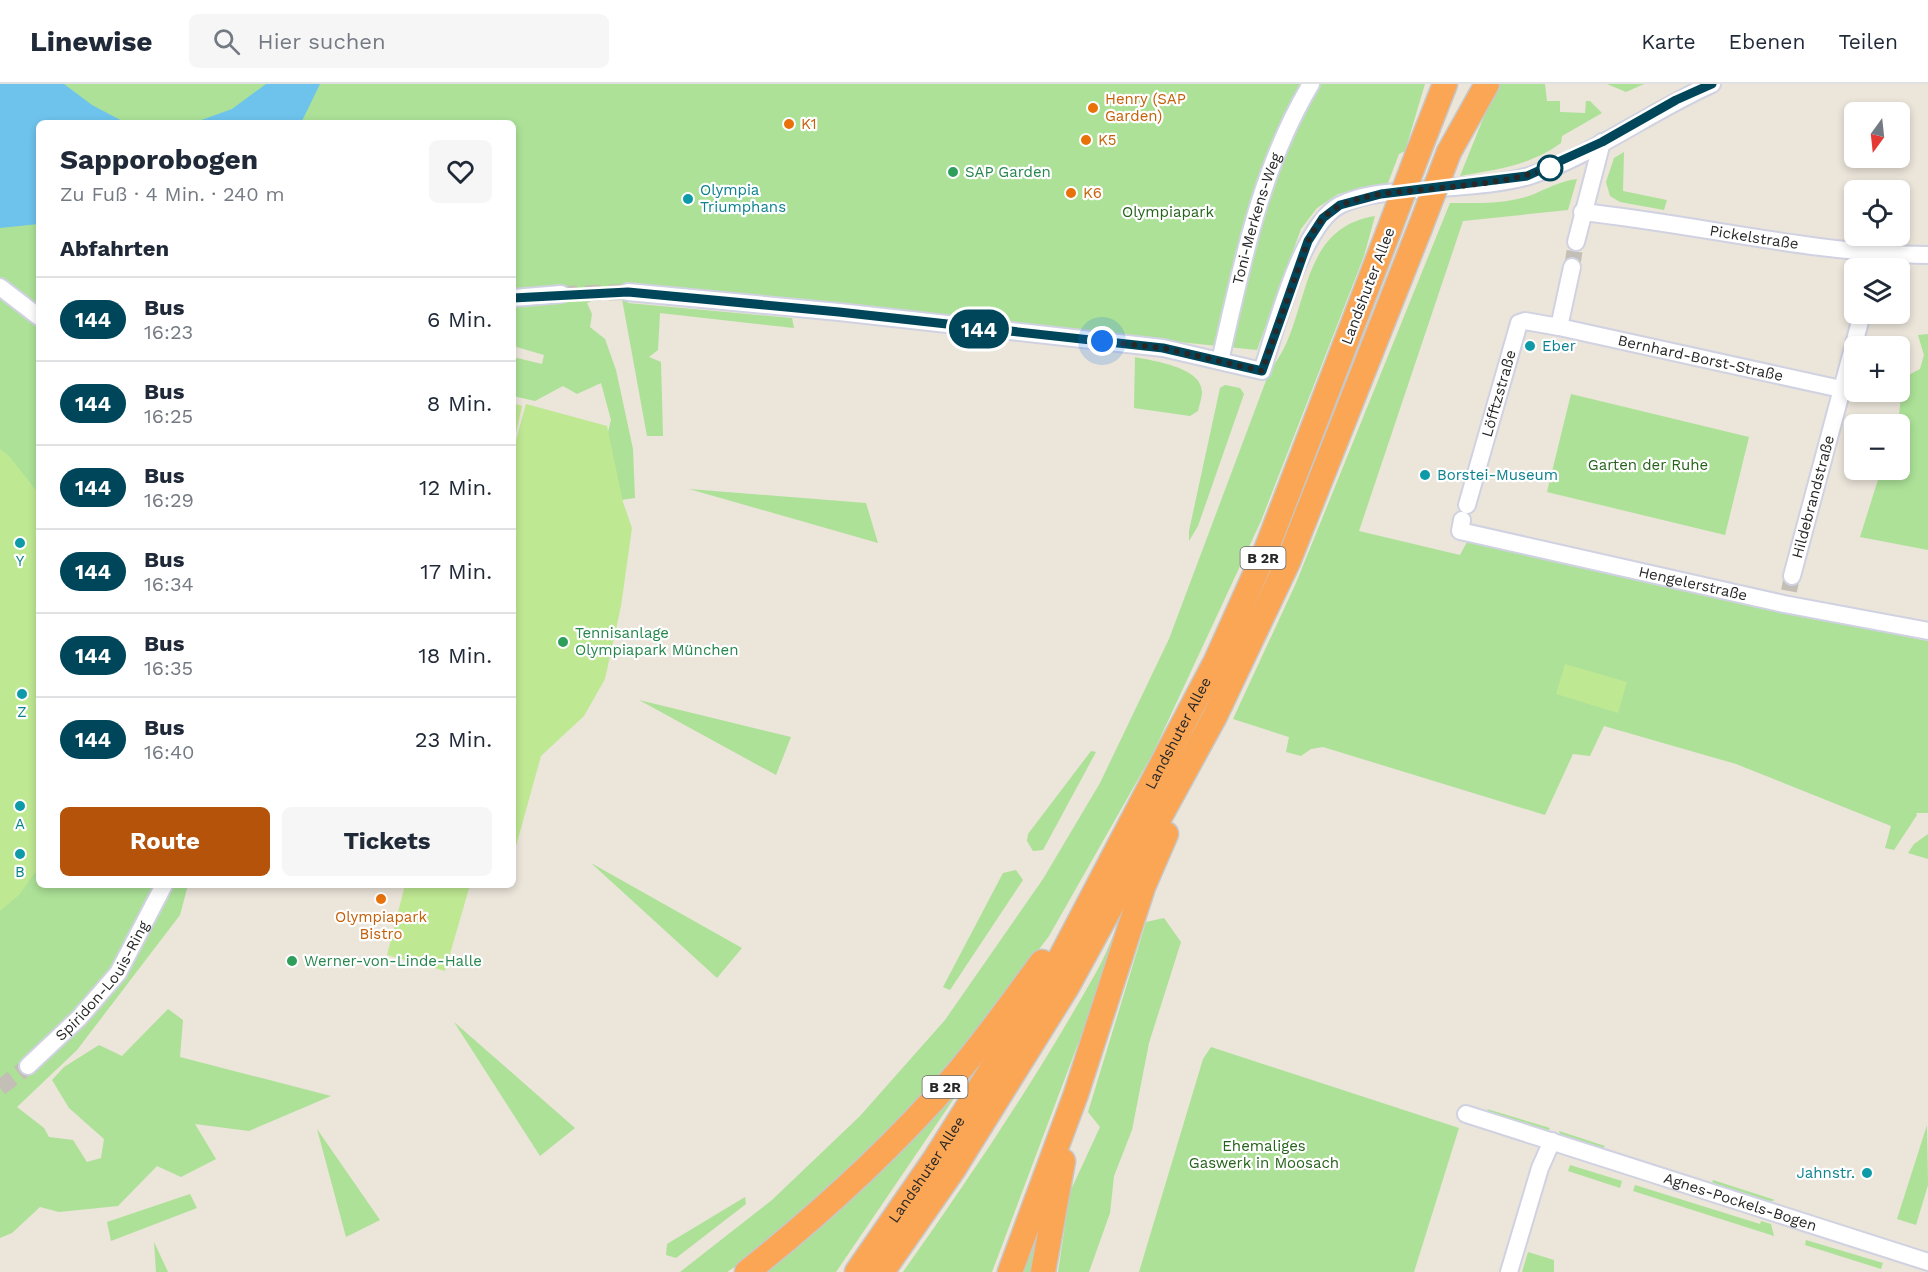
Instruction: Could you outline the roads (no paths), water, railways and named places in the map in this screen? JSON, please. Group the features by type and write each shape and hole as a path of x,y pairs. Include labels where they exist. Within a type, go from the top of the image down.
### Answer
{"highway":[{"path":"1418,153 1437,84"},
{"name":"B 2R","path":"1418,153 1445,84"},
{"name":"B 2R","path":"1449,152 1471,84"},
{"path":"1449,152 1487,84"},
{"name":"Landshuter Allee","path":"1010,1272 1076,1094 1143,887 1215,716 1287,562 1449,152"},
{"name":"Landshuter Allee","path":"856,1272 935,1159 1054,970 1216,661 1266,550 1418,153"},
{"name":"Landshuter Allee","path":"882,1272 953,1170 1067,987 1215,716"},
{"name":"B 2R","path":"747,1272 802,1228 843,1190 953,1078 994,1027 1108,870"},
{"path":"1043,1272 1076,1094"}],"street":[{"name":"Toni-Merkens-Weg","path":"1220,361 1262,190 1280,146 1311,84"},
{"path":"628,292 839,312 1026,335 1163,348 1262,371 1308,241 1323,218 1340,205 1381,194 1527,176 1602,142 1676,100 1712,84"},
{"path":"1576,242 1602,142"},
{"name":"Pickelstraße","path":"1582,212 1863,258"},
{"name":"Pickelstraße","path":"1896,258 1928,255"},
{"path":"1559,327 1572,267"},
{"path":"0,288 36,315"},
{"path":"516,298 561,294"},
{"name":"Löfftzstraße","path":"1463,519 1517,327 1525,321 1559,327"},
{"name":"Hildebrandstraße","path":"1788,590 1860,324"},
{"name":"Bernhard-Borst-Straße","path":"1559,327 1841,389"},
{"name":"Hengelerstraße","path":"1463,519 1788,590 1928,631"},
{"name":"Spiridon-Louis-Ring","path":"28,1066 80,1018 117,973 162,888"},
{"name":"Agnes-Pockels-Bogen","path":"1466,1114 1928,1262"},
{"path":"1509,1272 1540,1168 1552,1141"}],"water":[{"path":"0,84 64,84 92,105 120,120 36,120 36,224 0,228"},
{"path":"266,84 320,84 302,120 201,120 232,109"}],"tunnel":[{"path":"1572,267 1576,242"},
{"path":"561,294 628,292"},
{"path":"1789,591 1792,576"},
{"path":"0,1088 28,1066"}],"place":[{"name":"Henry (SAP Garden)","path":"1093,108"},
{"name":"K1","path":"789,124"},
{"name":"K5","path":"1086,140"},
{"name":"SAP Garden","path":"953,172"},
{"name":"K6","path":"1071,193"},
{"name":"Olympia Triumphans","path":"688,199"},
{"name":"Eber","path":"1530,346"},
{"name":"Borstei-Museum","path":"1425,475"},
{"name":"Y","path":"20,543"},
{"name":"Tennisanlage Olympiapark München","path":"563,642"},
{"name":"Z","path":"22,694"},
{"name":"A","path":"20,806"},
{"name":"B","path":"20,854"},
{"name":"Olympiapark Bistro","path":"381,899"},
{"name":"Werner-von-Linde-Halle","path":"292,961"},
{"name":"Jahnstr.","path":"1867,1173"}],"park label":[{"name":"Olympiapark","path":"1168,212"},
{"name":"Garten der Ruhe","path":"1648,465"},
{"name":"Ehemaliges Gaswerk in Moosach","path":"1264,1154"}]}
